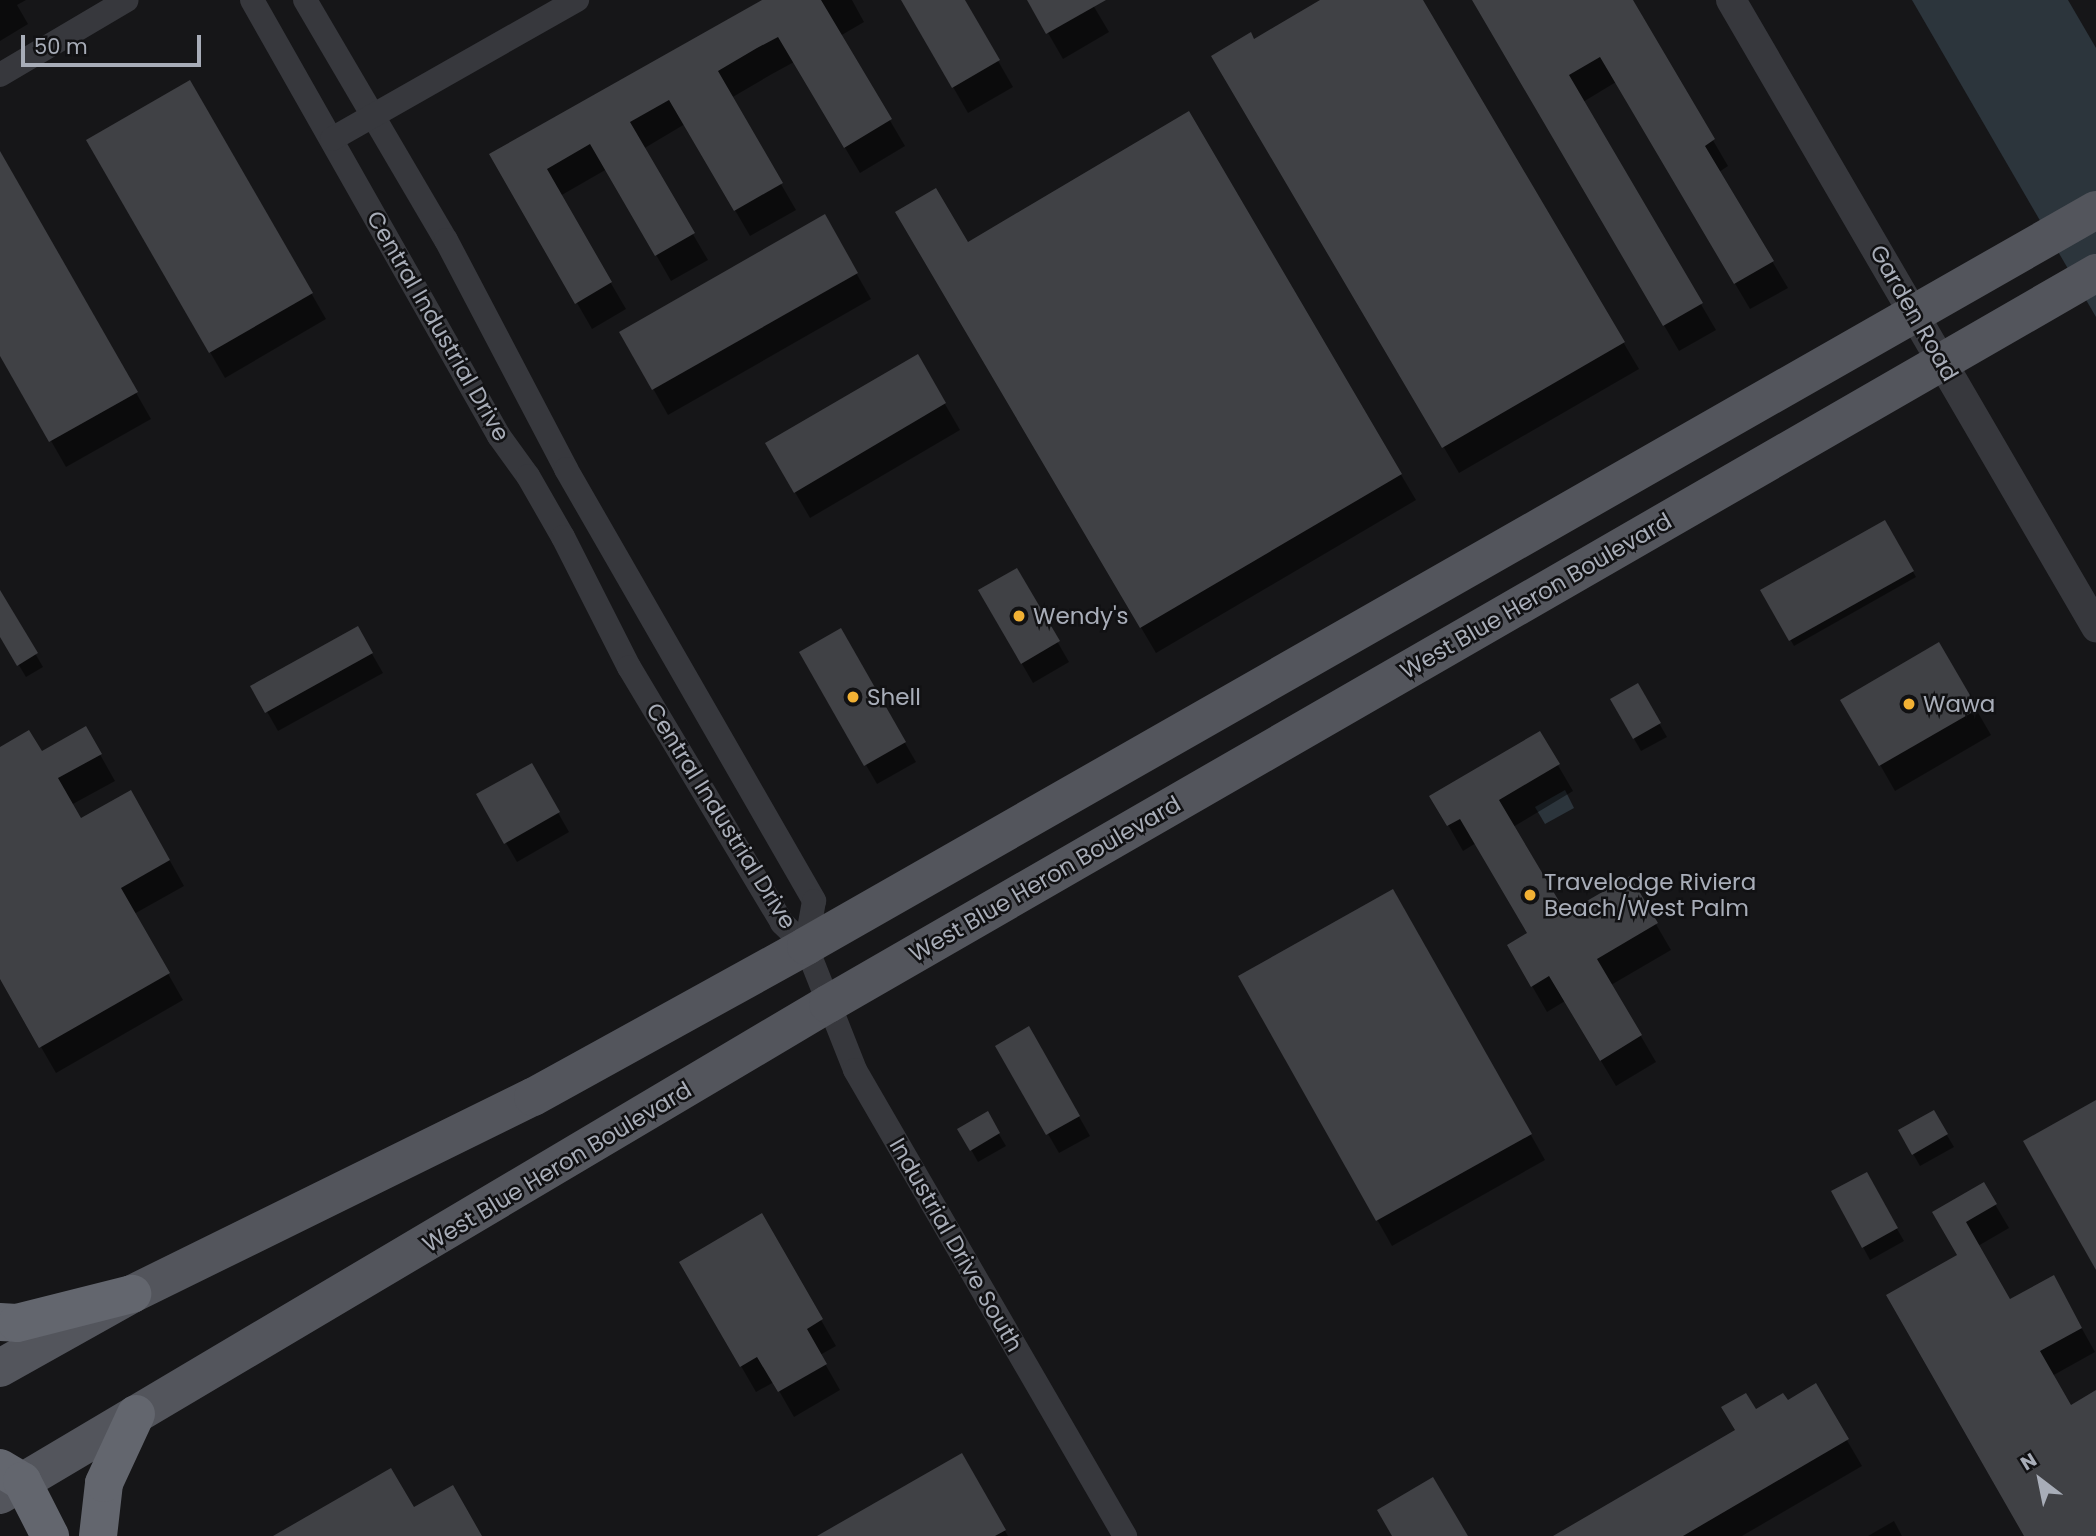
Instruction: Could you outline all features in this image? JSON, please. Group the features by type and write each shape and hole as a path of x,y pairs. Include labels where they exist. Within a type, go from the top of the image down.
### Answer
{"highway":[{"path":"0,1322 17,1323 132,1294"},
{"path":"98,1536 104,1483 136,1414"},
{"path":"7,1481 50,1536"}],"main road":[{"path":"0,1368 132,1294 522,1102 806,946 2096,210"},
{"name":"West Blue Heron Boulevard","path":"7,1481 136,1414 828,1004 2096,273"}],"street":[{"path":"0,75 127,0"},
{"name":"Central Industrial Drive","path":"252,0 499,436 528,476 563,537 629,667 782,923 806,946"},
{"name":"Central Industrial Drive","path":"305,0 446,240 566,469 814,901 806,946"},
{"path":"332,139 577,0"},
{"name":"Garden Road","path":"1731,0 2096,626"},
{"name":"Industrial Drive South","path":"806,946 855,1070 1125,1536"}],"shaded area":[{"path":"1912,0 2068,0 2096,48 2096,317"},
{"path":"1565,790 1574,808 1545,824 1535,807"}],"building":[{"path":"762,0 821,0 892,119 844,148 778,37 757,48 718,71 783,183 734,211 669,100 630,122 695,233 655,256 590,144 547,169 612,282 575,304 489,154"},
{"path":"901,0 965,0 1000,60 952,88"},
{"path":"1027,0 1106,0 1046,34"},
{"path":"1320,0 1423,0 1625,342 1442,448 1211,56 1251,32 1254,39"},
{"path":"1472,0 1633,0 1715,139 1705,146 1774,261 1734,284 1600,57 1569,75 1703,303 1663,326"},
{"path":"190,80 313,293 209,353 86,140"},
{"path":"1189,111 1402,474 1140,628 895,212 936,188 968,242"},
{"path":"0,151 138,392 49,442 0,356"},
{"path":"825,214 858,273 652,390 619,332"},
{"path":"918,354 946,403 794,493 765,443"},
{"path":"1885,520 1914,571 1789,641 1760,590"},
{"name":"Wendy's","path":"1017,568 1060,641 1021,664 978,590"},
{"path":"0,590 38,653 17,666 0,637"},
{"path":"358,626 373,653 265,713 250,686"},
{"name":"Shell","path":"841,628 906,742 864,766 799,652"},
{"name":"Wawa","path":"1939,642 1978,709 1879,766 1840,700"},
{"path":"1638,683 1661,723 1633,739 1610,699"},
{"path":"86,726 102,754 58,778 81,818 131,790 170,860 121,888 170,973 39,1048 0,979 0,747 29,730 42,751"},
{"name":"Travelodge Riviera Beach/West Palm","path":"1540,731 1560,764 1499,800 1566,913 1630,876 1658,923 1597,959 1642,1035 1600,1061 1549,976 1531,987 1507,945 1527,933 1460,819 1447,826 1429,796"},
{"path":"532,763 560,812 504,844 476,794"},
{"path":"1393,889 1532,1134 1376,1221 1238,976"},
{"path":"1029,1026 1080,1116 1046,1135 995,1046"},
{"path":"2096,1100 2096,1270 2023,1141"},
{"path":"1934,1110 1948,1134 1912,1155 1898,1130"},
{"path":"988,1111 1000,1133 970,1151 957,1129"},
{"path":"1867,1172 1898,1228 1862,1248 1831,1191"},
{"path":"1984,1182 1997,1204 1966,1222 2010,1299 2054,1275 2082,1328 2040,1351 2071,1405 2096,1390 2096,1536 2024,1536 1886,1295 1957,1255 1932,1212"},
{"path":"762,1213 823,1319 807,1329 827,1364 778,1392 757,1357 740,1367 679,1262"},
{"path":"1816,1383 1849,1439 1683,1536 1553,1536 1735,1430 1721,1407 1746,1393 1756,1409 1783,1393 1788,1400"},
{"path":"962,1453 1006,1530 995,1536 817,1536"},
{"path":"391,1468 414,1507 453,1485 482,1536 273,1536"},
{"path":"1433,1477 1468,1536 1392,1536 1377,1510"}],"place":[{"name":"Wendy's","path":"1019,616"},
{"name":"Shell","path":"853,697"},
{"name":"Wawa","path":"1909,704"},
{"name":"Travelodge Riviera Beach/West Palm","path":"1530,895"}]}
